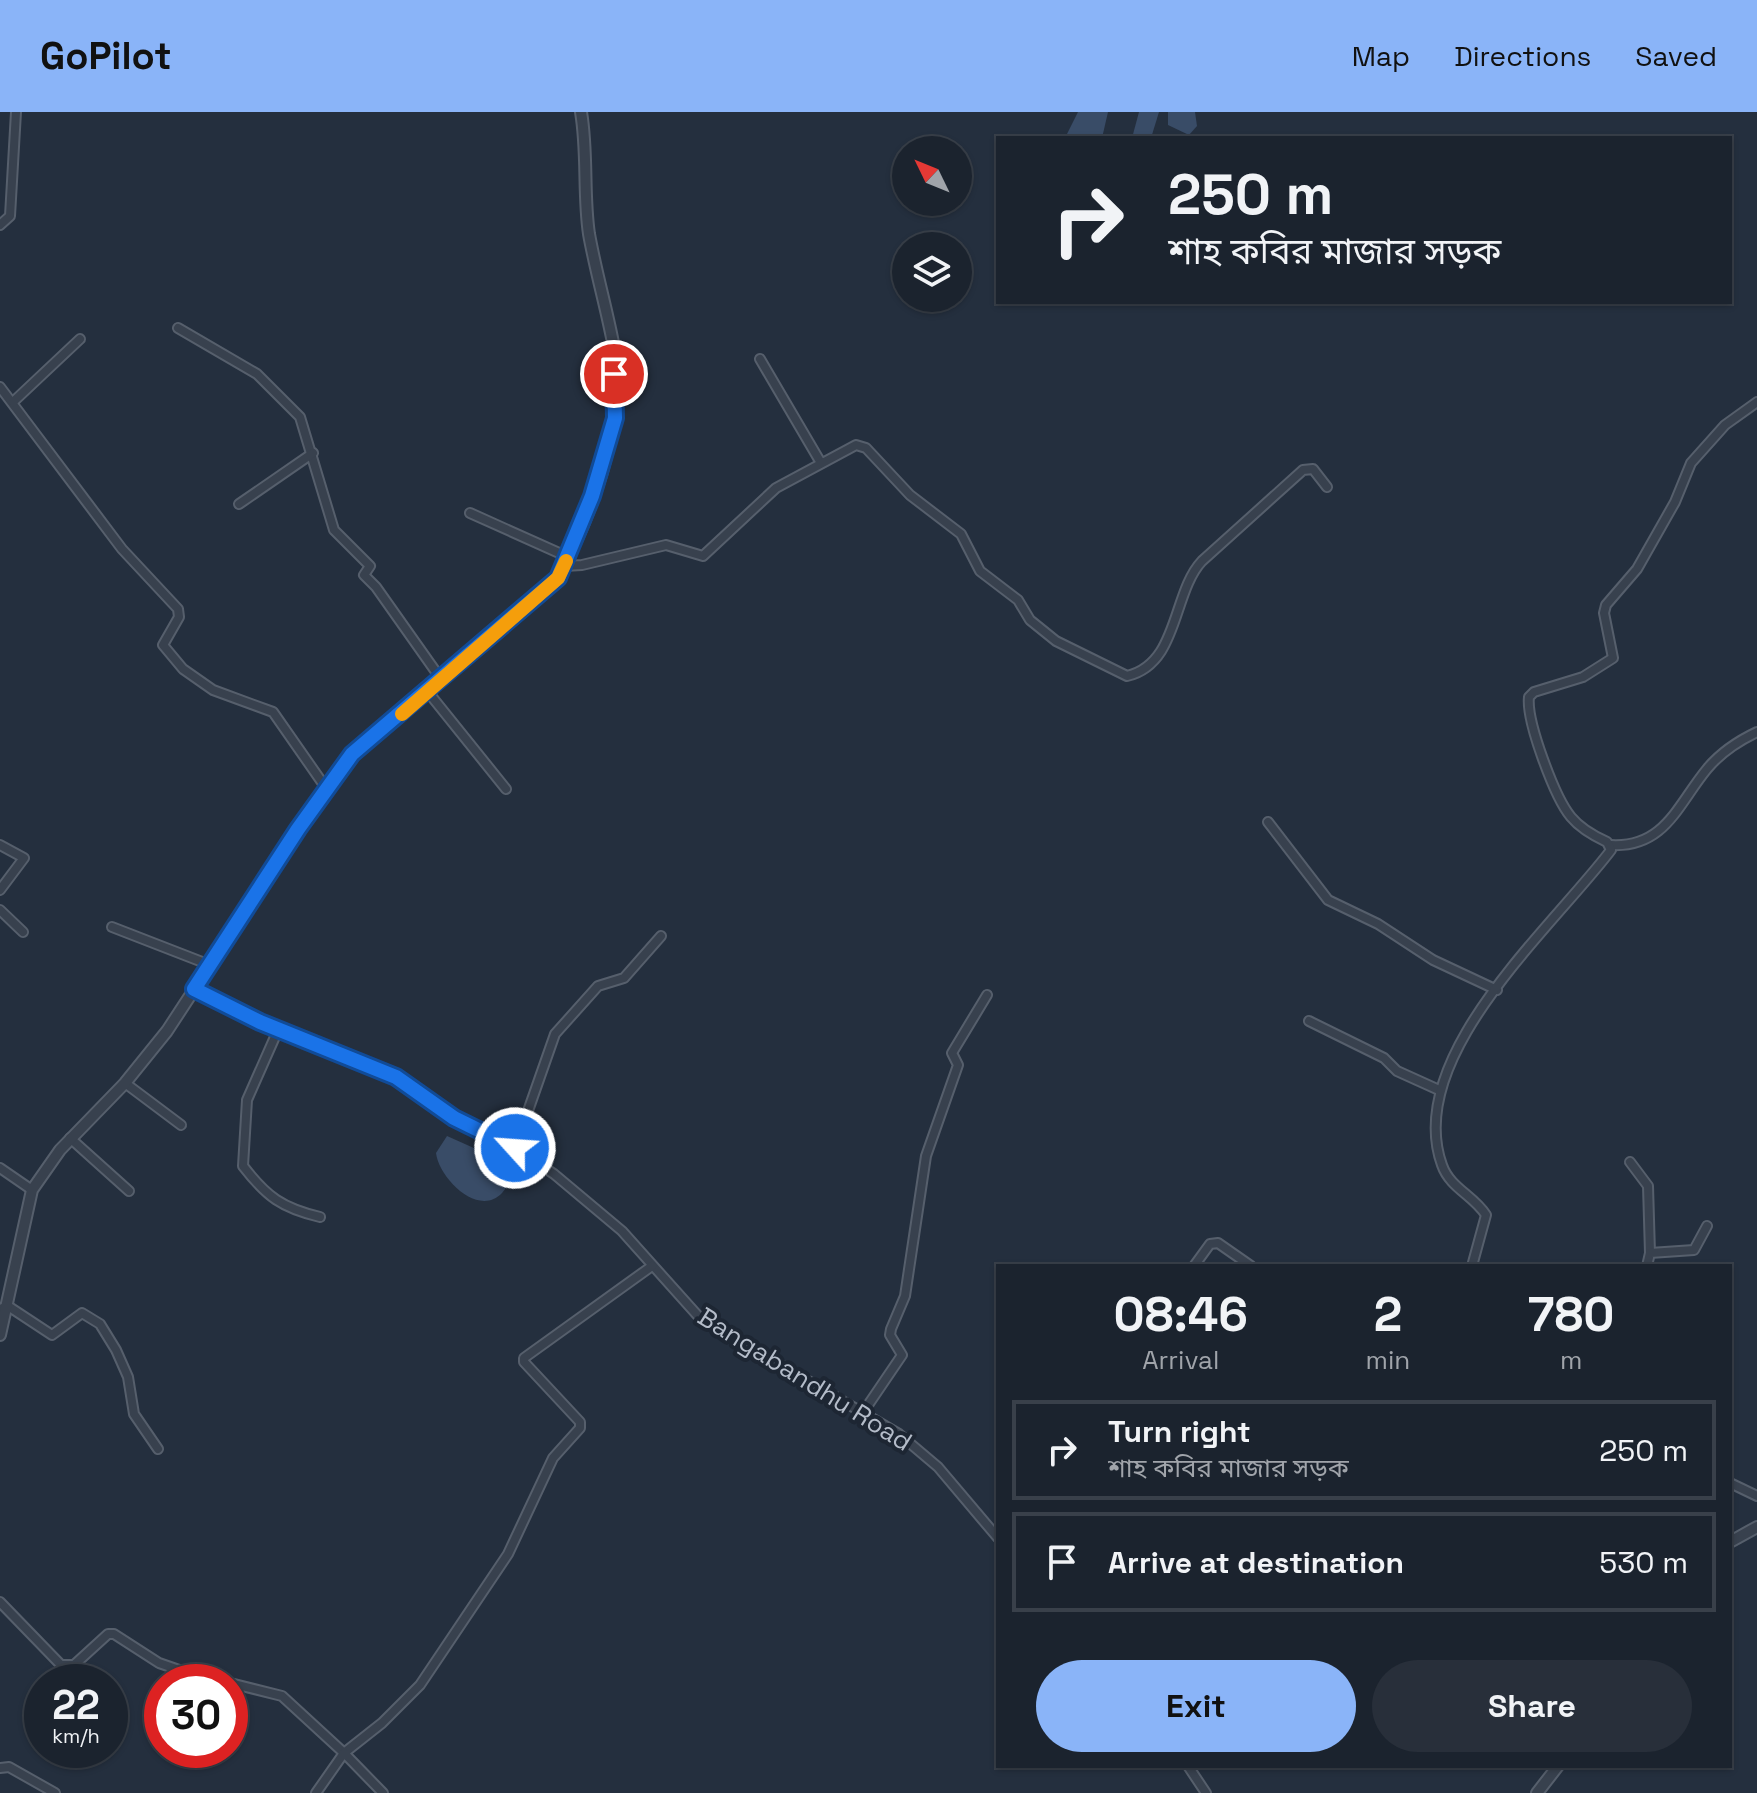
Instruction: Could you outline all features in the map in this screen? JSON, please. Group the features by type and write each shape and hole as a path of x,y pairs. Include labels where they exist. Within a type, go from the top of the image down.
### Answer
{"street":[{"path":"0,225 10,216 16,112"},
{"path":"0,1335 13,1264 32,1190 70,1138 125,1083 167,1031 326,788 352,754 558,578 566,562 592,496 615,418 614,351 589,231 586,139 581,112"},
{"path":"178,328 257,374 300,417 337,536 370,566 364,575 441,679"},
{"path":"13,402 80,339"},
{"path":"760,359 821,463"},
{"path":"0,387 122,549 178,609 179,617 163,645 183,669 213,690 273,712 326,788"},
{"path":"1757,402 1725,425 1691,463 1675,502 1637,569 1606,605 1604,613 1613,658 1583,677 1534,692 1529,697 1532,719 1558,795 1570,816 1594,837 1611,845 1644,842 1681,807 1714,762 1736,742 1757,732"},
{"path":"470,513 566,562 582,565 666,545 703,556 776,488 856,445 866,448 910,495 961,534 980,571 1018,600 1030,620 1056,641 1127,676 1140,673 1165,643 1192,572 1202,561 1303,470 1313,469 1327,487"},
{"path":"239,504 313,453"},
{"path":"428,692 506,789"},
{"path":"1268,822 1328,900 1378,924 1433,960 1497,990"},
{"path":"0,845 24,858 0,890"},
{"path":"1473,1264 1486,1215 1452,1184 1442,1165 1436,1132 1439,1090 1476,1016 1525,949 1599,866 1611,845"},
{"path":"0,910 23,932"},
{"path":"112,927 144,942 177,949 195,962 210,965"},
{"path":"515,1148 555,1034 598,986 624,978 661,936"},
{"name":"Bangabandhu Road","path":"194,989 278,1030 396,1077 454,1118 515,1148 587,1200 622,1231 699,1317 899,1434 938,1467 996,1536"},
{"path":"864,1411 902,1355 890,1335 905,1296 926,1156 958,1065 952,1053 987,995"},
{"path":"1309,1021 1384,1058 1397,1071 1439,1090"},
{"path":"278,1030 247,1100 243,1166 263,1191 289,1210 320,1217"},
{"path":"125,1083 181,1125"},
{"path":"70,1138 129,1191"},
{"path":"1630,1162 1648,1186 1650,1253 1647,1264"},
{"path":"0,1168 32,1190"},
{"path":"1650,1253 1694,1250 1707,1226"},
{"path":"1195,1264 1210,1244 1218,1243 1248,1264"},
{"path":"316,1793 344,1753 382,1723 420,1685 508,1554 553,1458 580,1428 580,1422 564,1401 524,1358 652,1266"},
{"path":"4,1308 52,1335 82,1313 100,1324 128,1377 134,1414 158,1449"},
{"path":"1732,1484 1757,1496"},
{"path":"1732,1541 1757,1527"},
{"path":"0,1602 61,1665 74,1665 108,1634 114,1634 159,1663 282,1696 383,1793"},
{"path":"0,1768 9,1767 55,1793"},
{"path":"1189,1768 1206,1793"},
{"path":"1537,1793 1556,1768"}],"water":[{"path":"1078,112 1108,112 1102,136 1066,136"},
{"path":"1139,112 1159,112 1152,136 1133,136"},
{"path":"1168,112 1195,112 1197,126 1189,135 1168,125"},
{"path":"447,1136 494,1157 511,1170 509,1183 502,1193 482,1201 461,1192 452,1183 436,1153"}],"slow traffic":[{"path":"402,714 558,578 566,561"}],"route":[{"path":"515,1148 454,1118 396,1077 260,1022 194,989 298,829 352,754 558,578 592,496 615,418 614,374"}]}
